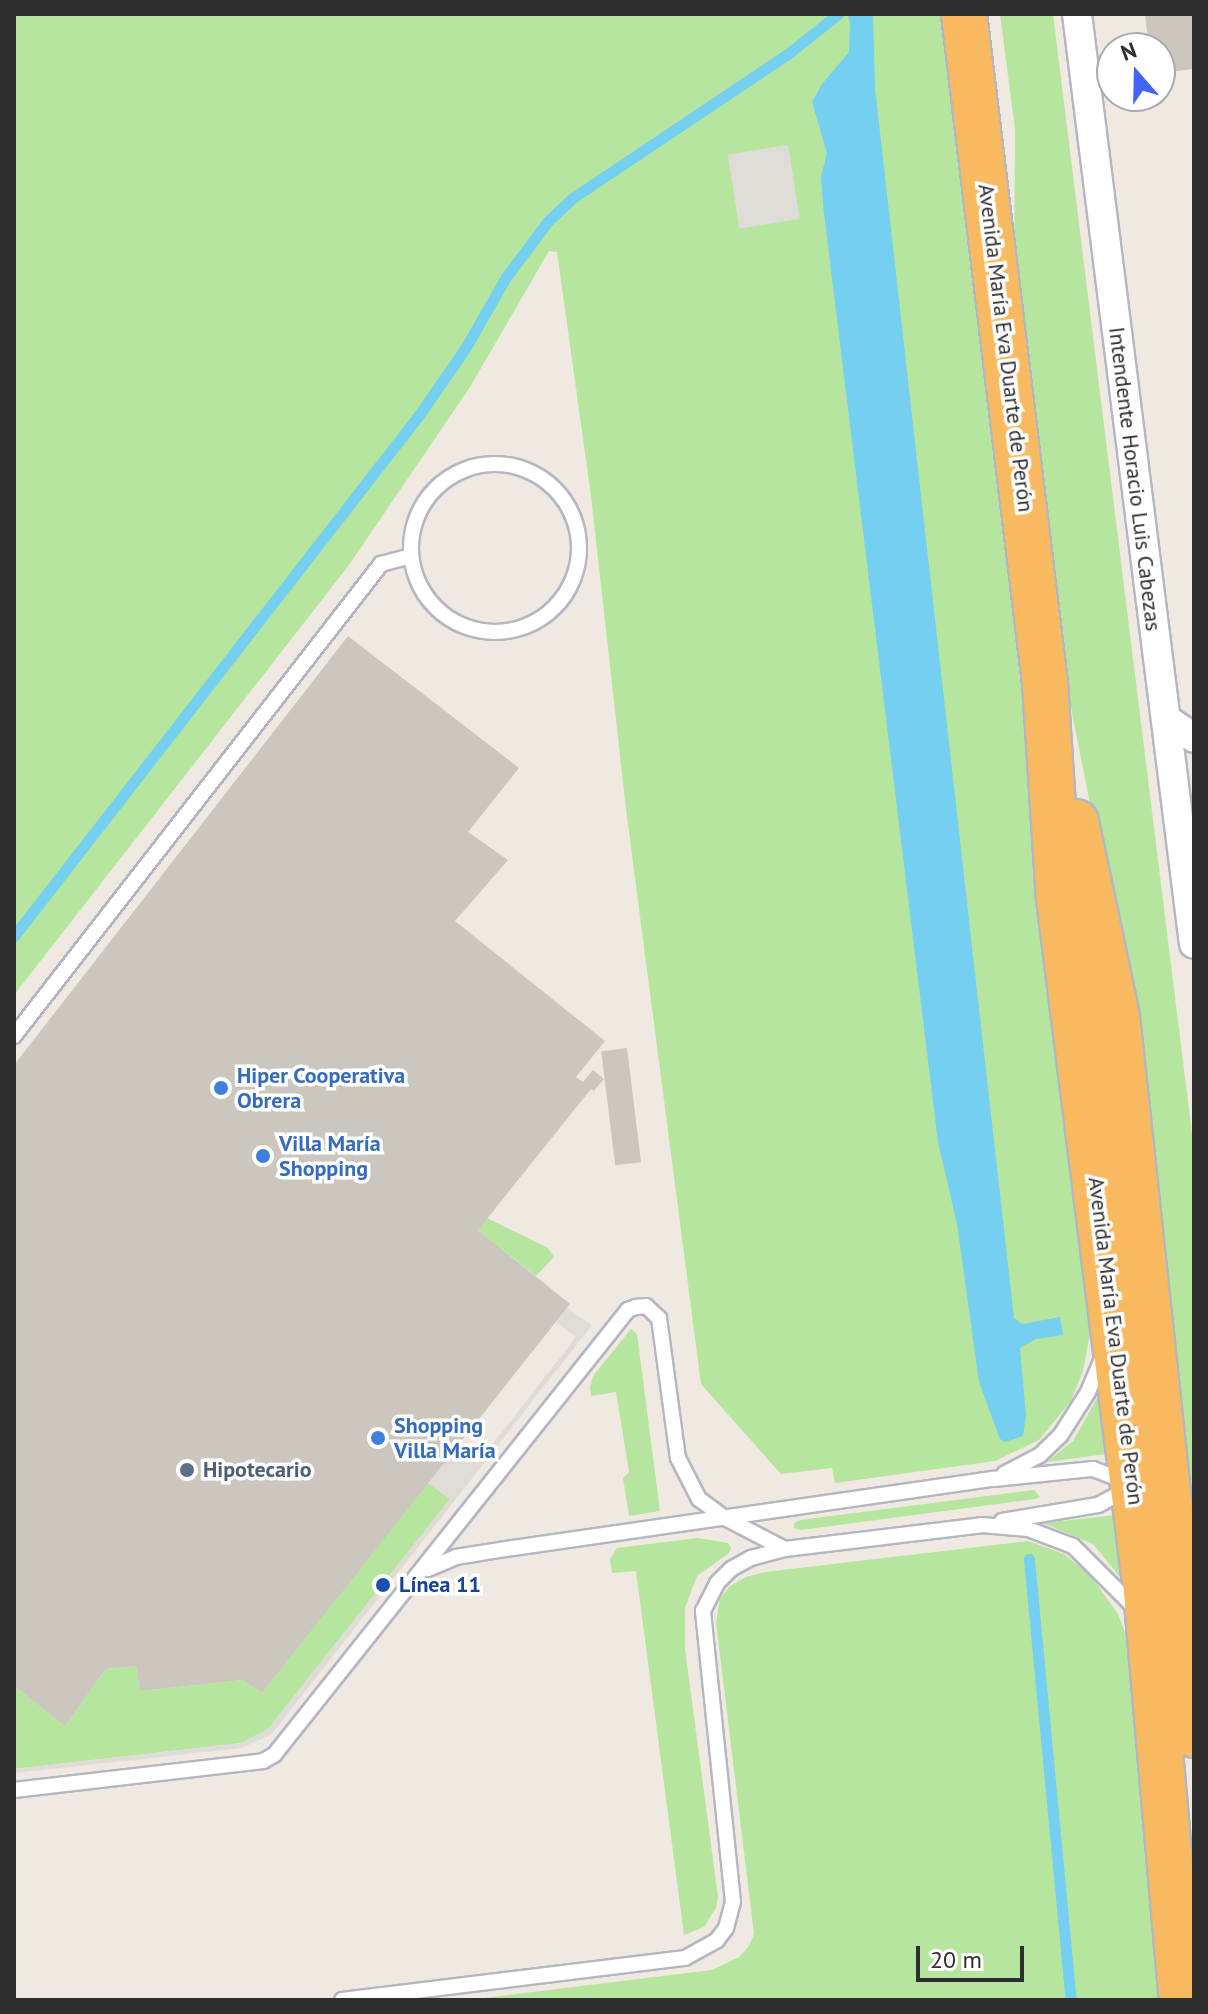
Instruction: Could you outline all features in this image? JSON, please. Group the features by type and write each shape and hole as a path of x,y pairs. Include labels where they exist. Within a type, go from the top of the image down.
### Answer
{"highway":[{"name":"Avenida María Eva Duarte de Perón","path":"964,14 1045,683 1059,898 1112,1317 1152,1483 1194,1735"},
{"path":"989,14 1004,133 997,267"},
{"name":"Avenida María Eva Duarte de Perón","path":"1045,683 1117,1016 1152,1483"},
{"name":"Avenida María Eva Duarte de Perón","path":"1173,1598 1182,2000"}],"street":[{"name":"Intendente Horacio Luis Cabezas","path":"1077,14 1194,944"},
{"path":"1166,719 1194,738"}],"lane":[{"path":"496,464 522,469 547,481 565,501 576,525 579,552 567,591 539,620 514,631 485,632 457,624 434,608 417,584 410,556 412,527 425,501 445,480 469,468 496,464"},
{"path":"14,1036 381,564 410,556"},
{"path":"14,1790 263,1761 274,1755 424,1571 628,1310 636,1307 646,1306 659,1318 678,1458 699,1499 725,1518 785,1549"},
{"path":"994,1479 1040,1455 1076,1415 1097,1373 1112,1317"},
{"path":"424,1571 456,1557 994,1479 1093,1469 1152,1483"},
{"path":"342,2000 685,1958 717,1940 726,1928 733,1902 703,1611 717,1583 731,1569 751,1558 785,1549 982,1525 1098,1505 1152,1483"},
{"path":"982,1525 1028,1529 1073,1546 1112,1582 1173,1598"}],"green space":[{"path":"14,14 949,14 1032,731 1091,1328 1083,1371 1071,1401 1039,1440 995,1461 835,1483 832,1468 781,1474 701,1384 626,809 591,496 557,252 549,251 470,387 349,565 14,995"},
{"path":"1000,14 1053,14 1194,1150 1194,1526 1189,1515 1114,925 1062,662 1014,277 1015,129"},
{"path":"487,1218 548,1248 554,1257 536,1276 478,1230"},
{"path":"631,1329 637,1334 660,1511 629,1516 623,1478 629,1472 616,1392 591,1396 590,1387 593,1376"},
{"path":"1100,1393 1106,1454 1047,1462 1073,1441"},
{"path":"427,1482 450,1499 268,1729 241,1743 14,1769 14,1686 65,1726 106,1669 136,1666 140,1691 243,1680 262,1693"},
{"path":"1034,1490 1040,1497 801,1530 794,1528 794,1523 800,1520"},
{"path":"1116,1515 1124,1582 1093,1544 1043,1523"},
{"path":"698,1538 728,1543 731,1548 729,1553 697,1576 685,1608 685,1649 718,1897 716,1908 704,1927 684,1935 636,1571 612,1573 610,1559 617,1548"},
{"path":"1028,1541 1064,1554 1090,1575 1118,1614 1125,1633 1135,1667 1168,2000 468,2000 712,1970 739,1957 749,1946 754,1934 716,1622 720,1599 730,1586 746,1577 765,1572"}],"shaded area":[{"path":"788,145 800,219 739,229 728,155"},
{"path":"567,1308 592,1325 272,1734 242,1748 14,1773 14,1769 241,1743 268,1729 450,1499 427,1482 455,1446 478,1463 576,1337 556,1322"}],"water":[{"path":"847,14 873,14 875,88 1014,1318 1022,1324 1060,1317 1063,1335 1036,1339 1020,1348 1026,1415 1023,1436 1005,1442 1000,1439 979,1382 957,1224 938,1142 823,205 821,177 827,153 812,102 822,84 849,52 850,22"}],"building":[{"path":"1145,14 1194,14 1194,69 1176,71 1176,32 1147,32"},
{"name":"Villa María Shopping","path":"348,636 519,768 468,832 508,860 455,921 605,1041 576,1077 583,1082 593,1070 604,1079 594,1091 591,1089 478,1230 570,1304 262,1693 243,1680 140,1691 136,1666 106,1669 65,1726 14,1686 14,1065"},
{"path":"627,1048 641,1162 615,1165 601,1051"}],"waterway":[{"path":"14,936 419,415 466,347 506,277 548,221 574,197 789,53 838,14"},
{"path":"1029,1559 1071,2000"}],"place":[{"name":"Hiper Cooperativa Obrera","path":"221,1088"},
{"name":"Villa María Shopping","path":"263,1156"},
{"name":"Shopping Villa María","path":"378,1438"},
{"name":"Hipotecario","path":"187,1470"},
{"name":"Línea 11","path":"383,1585"}]}
